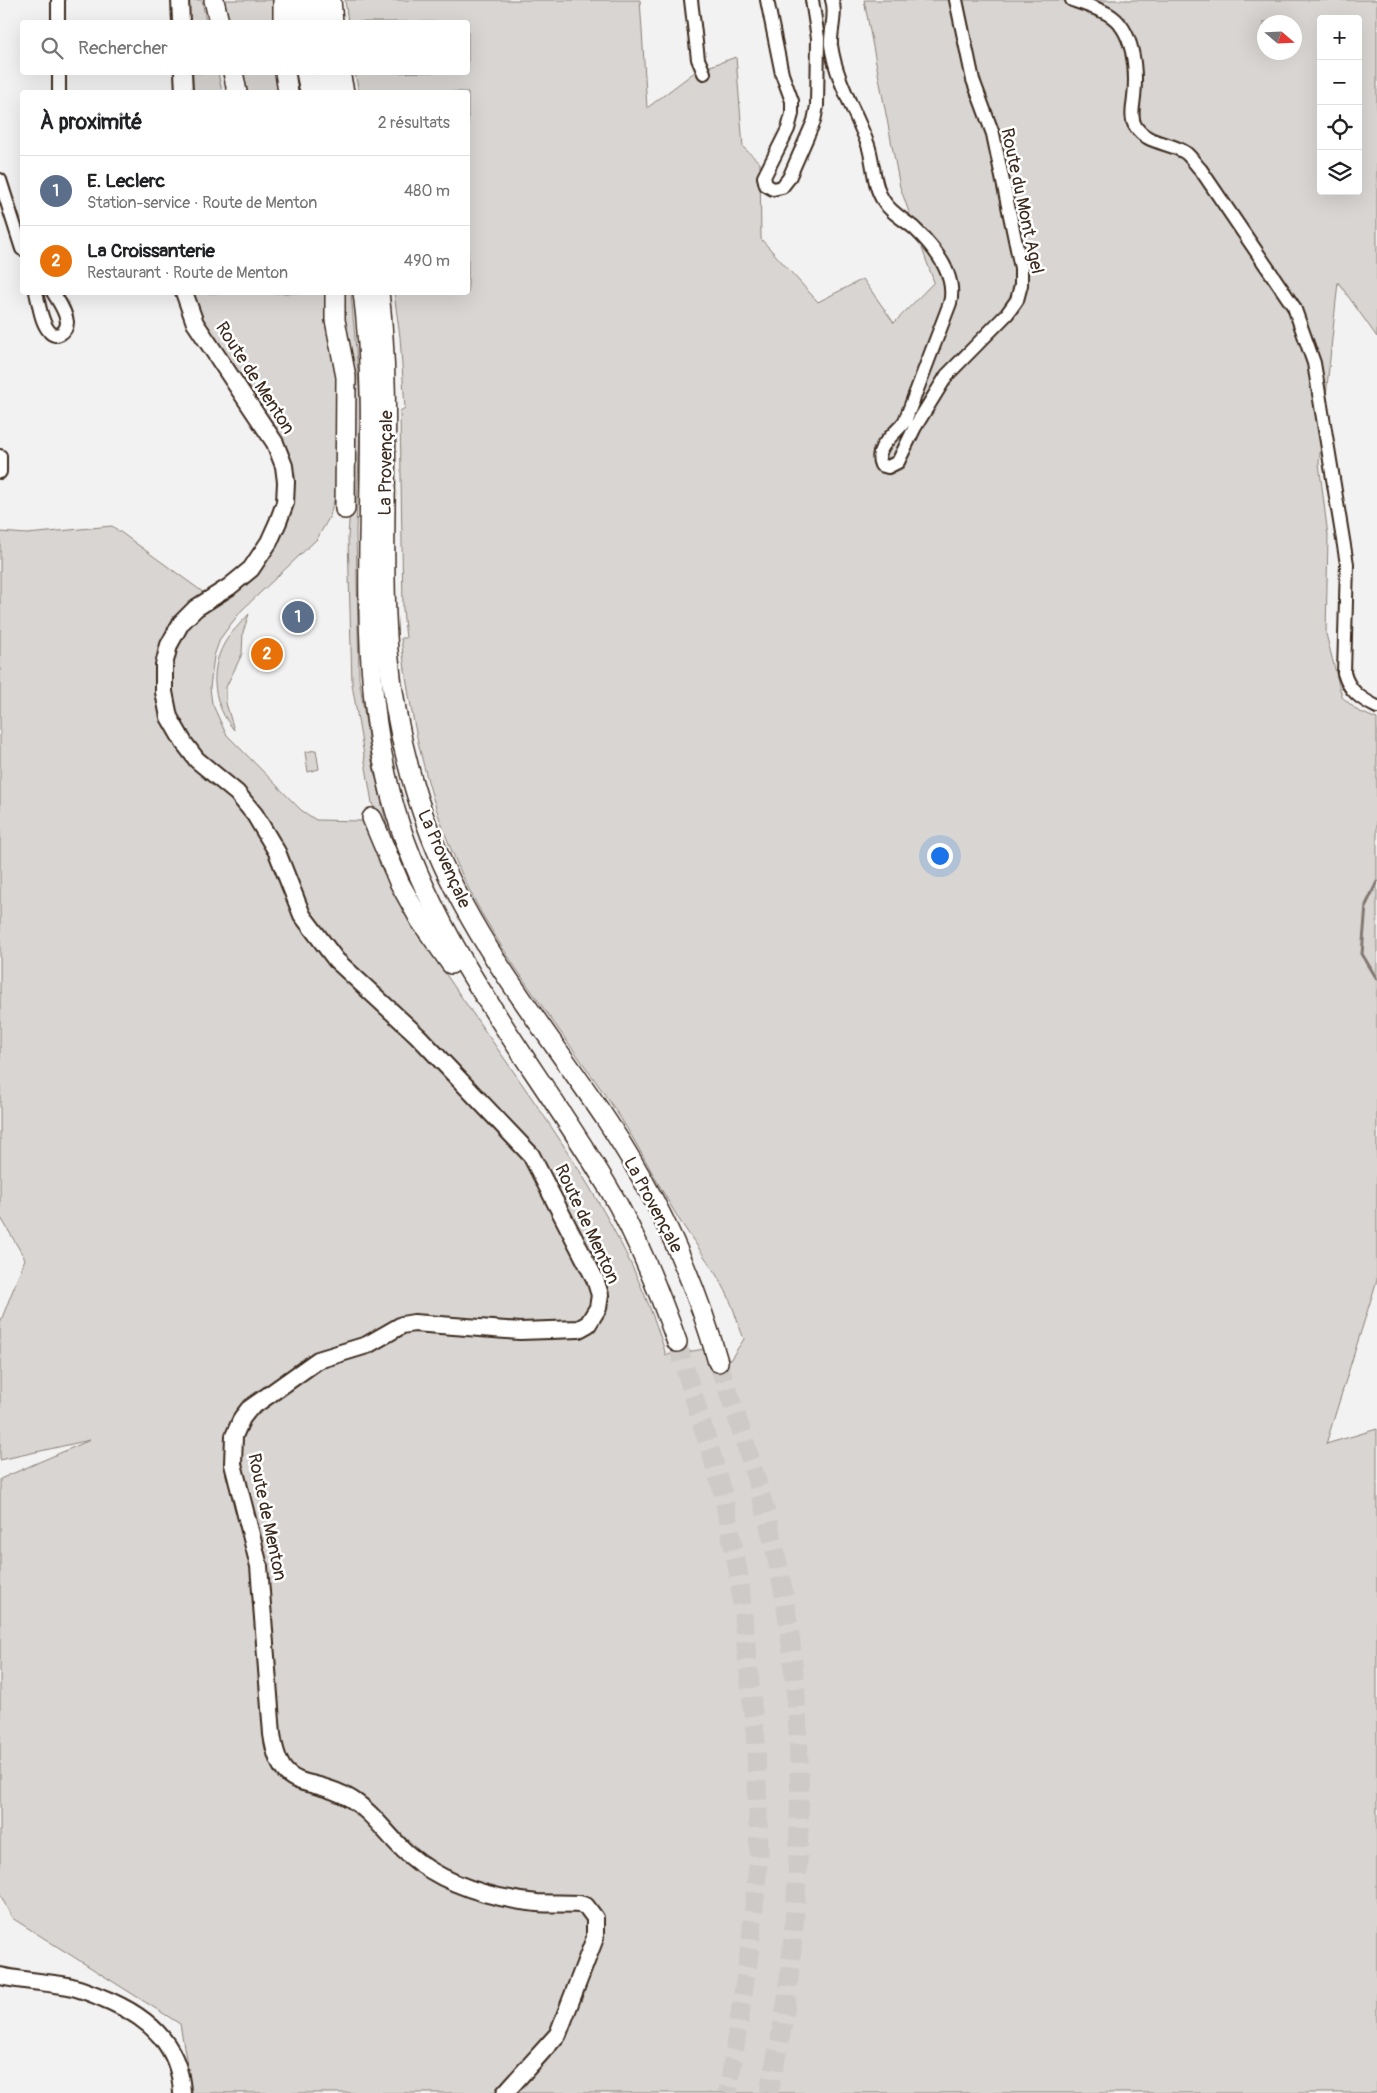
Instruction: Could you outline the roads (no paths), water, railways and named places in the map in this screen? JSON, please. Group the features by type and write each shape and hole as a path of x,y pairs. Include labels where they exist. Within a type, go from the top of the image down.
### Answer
{"highway":[{"path":"214,0 219,20"},
{"path":"283,0 283,20"},
{"path":"296,0 299,20"},
{"path":"314,0 317,20"},
{"path":"331,0 333,20"},
{"path":"234,75 237,90"},
{"path":"285,75 288,90"},
{"path":"307,75 310,90"},
{"path":"325,75 328,90"},
{"path":"341,75 344,90"},
{"path":"335,295 335,320 346,377 345,510"},
{"name":"La Provençale","path":"363,295 371,392 369,643 375,713 386,775 408,846 434,908 460,959 610,1191 644,1258 677,1342"},
{"name":"La Provençale","path":"380,295 387,401 386,568 388,650 398,721 418,800 444,868 481,938 609,1125 659,1213 692,1286 718,1362"},
{"path":"372,818 399,882 420,920 473,996 528,1064"}],"main road":[{"path":"180,0 181,20"},
{"path":"183,75 184,90"},
{"name":"Route de Menton","path":"185,295 195,323 275,443 284,466 286,482 285,504 278,522 269,542 251,569 229,587 196,608 181,623 169,644 164,665 164,692 169,717 184,743 197,760 237,793 255,814 277,852 302,915 336,960 418,1036 531,1155 595,1279 600,1295 595,1315 588,1324 579,1330 520,1331 414,1323 402,1325 367,1345 318,1360 249,1409 242,1418 234,1436 233,1464 259,1566 264,1607 266,1673 274,1750 279,1765 285,1773 299,1781 342,1794 361,1806 406,1852 440,1877 464,1887 505,1898 538,1903 579,1904 592,1912 597,1924 595,1938 561,2027 554,2040 505,2093"},
{"path":"0,1976 70,1986 106,1999 144,2019 160,2033 170,2048 181,2078 182,2093"}],"street":[{"path":"58,0 58,20"},
{"path":"691,0 698,59 704,73"},
{"path":"767,0 782,74 792,101 792,114 788,129 764,177 766,185 773,189 782,187 789,178 814,121 817,106 818,38 812,0"},
{"name":"Route du Mont Agel","path":"832,0 832,46 842,84 868,146 882,199 890,210 914,229 930,246 949,274 952,284 950,303 905,421 896,434 879,450 878,457 881,465 888,467 898,462 915,427 947,375 1006,314 1017,300 1021,285 1021,268 993,134 973,80 956,0"},
{"path":"1072,0 1108,14 1125,32 1136,73 1132,115 1134,126 1148,138 1187,154 1201,170 1294,307 1314,363 1322,401 1347,564 1344,673 1347,682 1355,694 1377,707"},
{"path":"59,75 59,90"},
{"path":"0,180 20,242"},
{"path":"37,295 48,330 54,335 65,331 67,323 64,312 55,295"},
{"path":"0,456 0,472"}],"waterway":[{"path":"1377,882 1366,905 1362,954 1377,979"}],"tunnel":[{"path":"677,1342 722,1489 739,1576 756,1743 759,1856 750,1948 728,2093"},
{"path":"718,1362 740,1427 769,1527 784,1594 794,1674 799,1766 798,1859 792,1951 785,2009 769,2093"}],"place":[{"name":"E. Leclerc","path":"298,617"},
{"name":"La Croissanterie","path":"267,654"}]}
